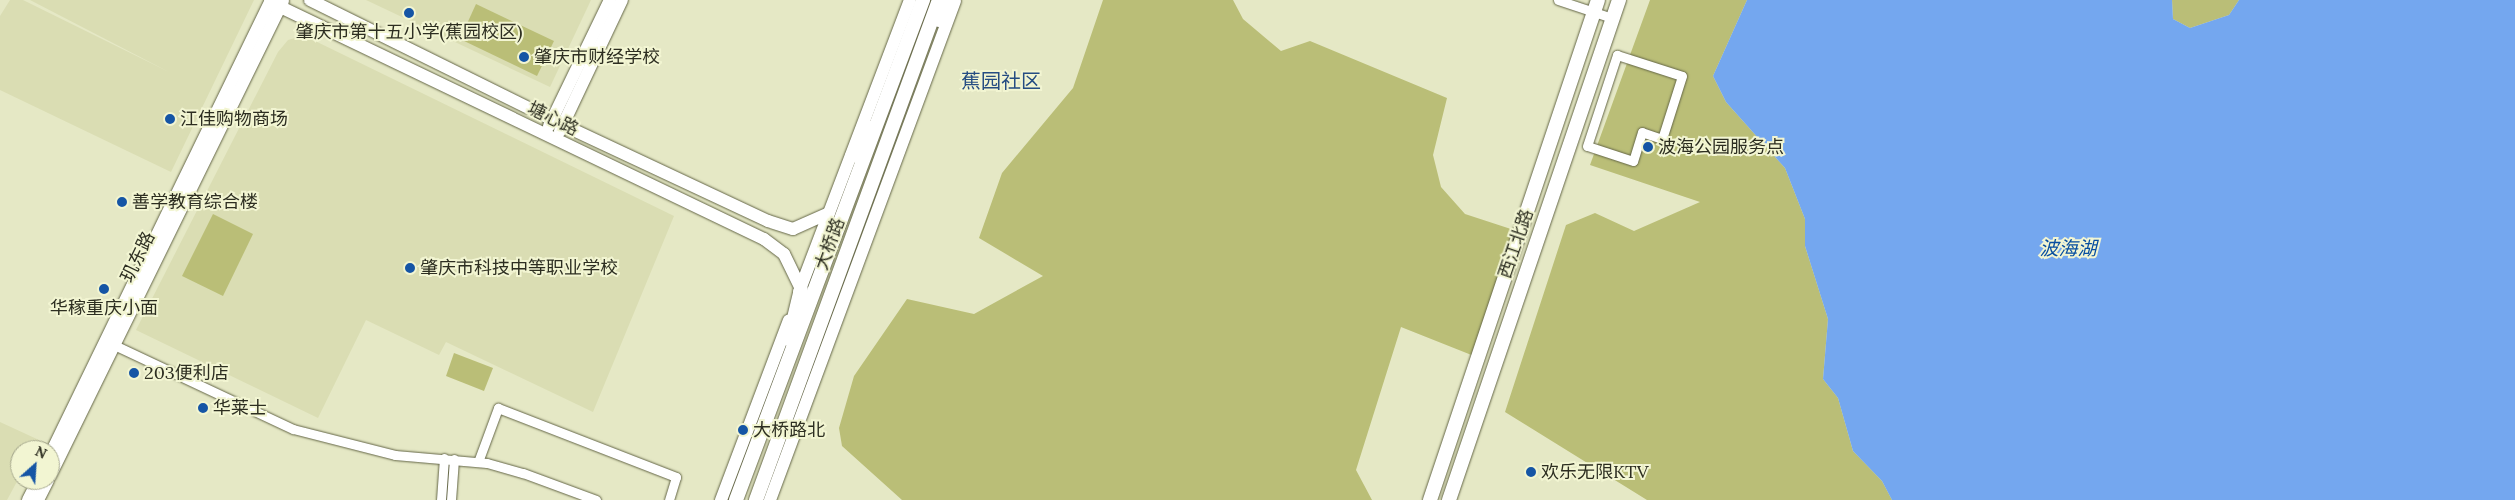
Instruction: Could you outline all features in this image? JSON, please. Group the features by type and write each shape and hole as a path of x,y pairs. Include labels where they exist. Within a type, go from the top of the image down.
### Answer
{"main road":[{"name":"塘心路","path":"310,0 558,122 782,226 793,229 829,213"},
{"path":"558,122 610,0"},
{"path":"550,137 622,0"},
{"path":"720,500 910,0"},
{"name":"大桥路","path":"736,500 923,0"},
{"name":"大桥路","path":"760,498 939,0"},
{"path":"912,77 950,0"},
{"path":"760,498 955,0"},
{"name":"西江北路","path":"1449,500 1619,0"},
{"name":"塘心路","path":"276,2 550,137 764,239 784,254 800,289"},
{"name":"玑东路","path":"60,454 110,343 276,2"},
{"name":"西江北路","path":"1430,500 1596,6"},
{"path":"852,156 887,97"},
{"path":"779,388 800,289"},
{"name":"玑东路","path":"58,440 110,343"},
{"path":"1438,477 1454,482"}],"street":[{"path":"1558,0 1596,6 1612,18"},
{"path":"1618,55 1682,76 1662,139 1642,132 1633,161 1587,146 1618,55"},
{"path":"110,343 293,429 395,455 478,462 523,473 596,500"},
{"path":"478,462 498,408 676,477 668,500"},
{"path":"441,500 444,458"},
{"path":"451,500 454,460"}],"shaded area":[{"path":"10,0 23,0 169,72 30,0 254,0 171,172 0,90 0,16"},
{"name":"肇庆市财经学校","path":"366,0 591,0 550,87"},
{"name":"肇庆市科技中等职业学校","path":"298,37 309,38 674,216 593,412 446,342 439,355 366,320 318,418 136,330 278,52 288,40"},
{"path":"0,422 39,440 10,440 10,490 12,490 7,500 0,500"}],"green space":[{"path":"1103,0 1233,0 1243,19 1281,51 1310,41 1447,98 1433,155 1441,187 1465,214 1517,231 1474,356 1401,327 1356,470 1372,500 902,500 842,446 839,428 854,376 907,299 974,314 1043,276 979,238 1002,173 1073,88"},
{"path":"1650,0 1747,0 1713,76 1726,102 1785,168 1805,219 1805,246 1828,319 1823,379 1838,398 1853,451 1882,481 1892,500 1647,500 1505,412 1566,225 1595,213 1634,231 1700,202 1590,165"},
{"path":"2172,0 2239,0 2229,15 2190,28 2173,19"},
{"path":"476,4 554,41 537,76 460,39"},
{"path":"213,214 253,234 223,296 182,276"},
{"path":"454,353 493,368 484,391 446,376"}],"water":[{"name":"波海湖","path":"1747,0 2172,0 2173,19 2190,28 2229,15 2239,0 2515,0 2515,500 1892,500 1882,481 1853,451 1838,398 1823,379 1828,319 1805,246 1805,219 1785,168 1726,102 1713,76"}],"place":[{"name":"肇庆市第十五小学(蕉园校区)","path":"409,13"},
{"name":"肇庆市财经学校","path":"524,57"},
{"name":"江佳购物商场","path":"170,119"},
{"name":"波海公园服务点","path":"1648,147"},
{"name":"善学教育综合楼","path":"122,202"},
{"name":"肇庆市科技中等职业学校","path":"410,268"},
{"name":"华稼重庆小面","path":"104,289"},
{"name":"203便利店","path":"134,373"},
{"name":"华莱士","path":"203,408"},
{"name":"大桥路北","path":"743,430"},
{"name":"欢乐无限KTV","path":"1531,472"}],"district":[{"name":"蕉园社区","path":"1001,80"}]}
